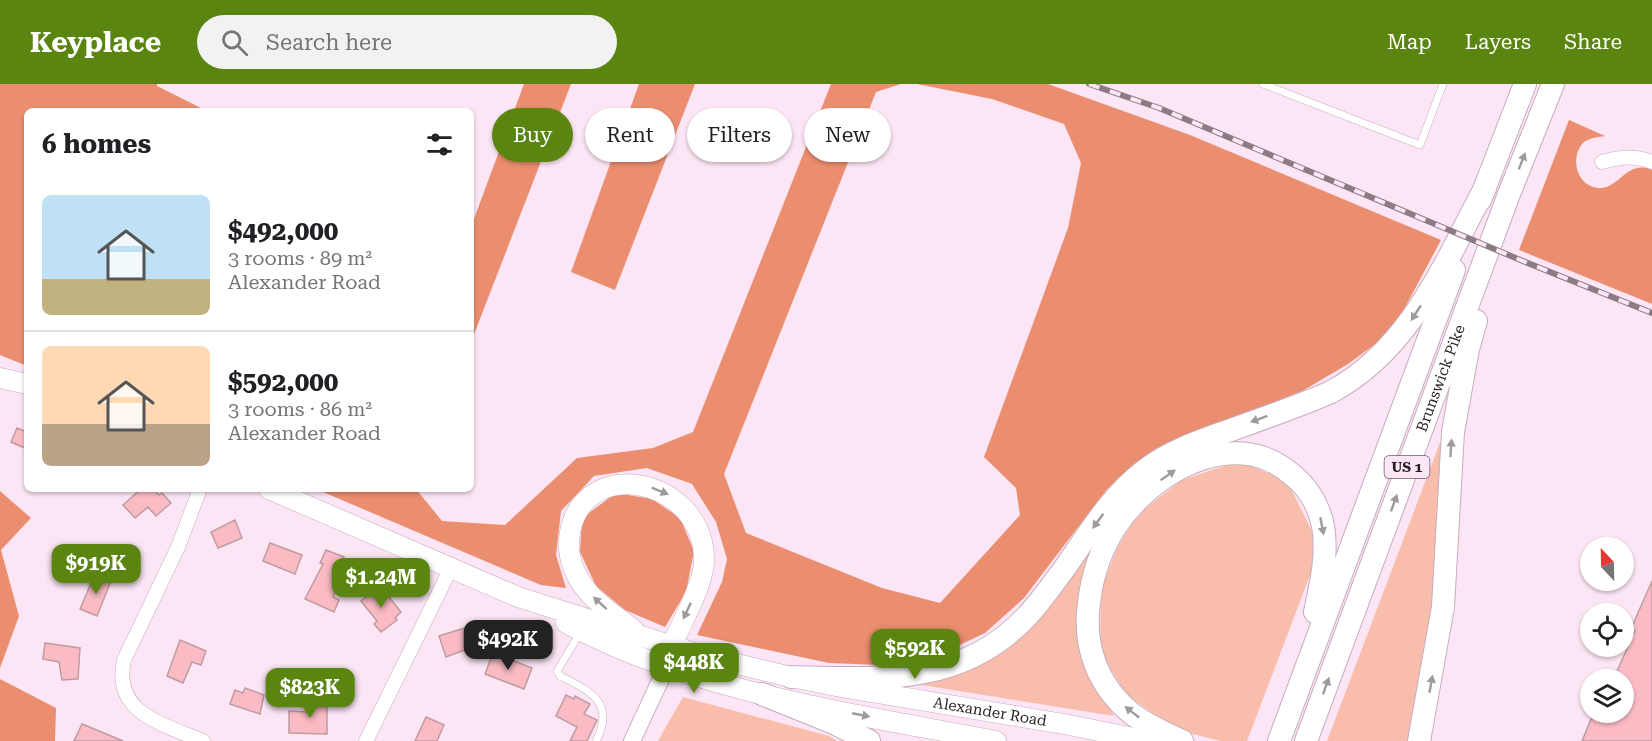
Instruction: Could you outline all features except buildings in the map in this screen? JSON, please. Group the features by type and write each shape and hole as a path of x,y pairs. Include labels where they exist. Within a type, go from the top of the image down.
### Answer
{"highway":[{"name":"Brunswick Pike","path":"1279,741 1525,84"},
{"name":"Brunswick Pike","path":"1306,741 1509,194 1553,84"},
{"path":"791,677 874,679 921,675 966,660 994,644 1028,615 1109,506 1144,471 1181,448 1331,392 1354,379 1377,361 1415,315 1485,188"},
{"path":"1419,741 1443,607 1451,456 1456,407 1468,349 1509,194"},
{"path":"1182,741 1131,713 1113,694 1094,664 1087,625 1093,578 1115,527 1125,513 1149,489 1175,470 1217,455 1247,454 1263,458 1285,469 1310,494 1323,526 1324,551 1319,593 1302,678"},
{"path":"762,694 834,723 869,741"}],"main road":[{"path":"0,378 24,383"},
{"path":"646,638 602,605 588,591 572,565 568,550 572,523 582,505 600,492 620,485 640,485 662,491 684,508 700,534 705,562 702,576 672,646"},
{"name":"Alexander Road","path":"276,492 518,597 582,631 666,666 762,694 996,741"},
{"name":"Alexander Road","path":"518,597 672,646 791,677 1149,741"}],"street":[{"path":"1602,162 1623,156 1642,158 1652,162"},
{"path":"199,492 178,547 124,660 121,671 122,684 133,706 148,717 203,741"},
{"path":"366,741 451,568"},
{"path":"632,741 666,666 672,646"}],"lane":[{"path":"1263,84 1420,145 1443,84"},
{"path":"582,631 557,671 560,676 588,690 598,700 602,712 602,729 596,741"}],"shaded area":[{"path":"0,84 157,84 201,108 24,108 24,365 0,355"},
{"path":"524,84 571,84 562,108 515,108"},
{"path":"639,84 695,84 675,136 675,108 630,108"},
{"path":"831,84 901,84 876,92 870,108 821,108"},
{"path":"917,84 1048,84 1190,135 1441,240 1401,315 1378,342 1348,364 1304,390 1149,454 1107,489 1024,598 985,633 932,658 879,665 829,663 697,635 722,582 727,559 716,522 692,484 647,468 594,476 561,511 556,555 566,588 541,585 323,492 418,492 442,521 505,525 577,458 653,448 693,432 804,152 804,162 848,162 724,474 746,533 882,588 940,603 1020,515 1016,488 984,457 1068,228 1081,163 1064,124 992,99"},
{"path":"1569,120 1605,136 1588,140 1579,148 1577,168 1587,184 1602,188 1635,169 1652,170 1652,304 1519,250"},
{"path":"495,162 541,162 474,334 474,219"},
{"path":"611,162 665,162 615,290 571,272"},
{"path":"1441,440 1438,577 1412,730 1407,741 1327,741"},
{"path":"1239,461 1287,481 1312,531 1318,554 1247,741 1221,741 1177,730 1127,695 1100,652 1101,590 1117,548 1138,514 1182,480"},
{"path":"0,491 31,518 1,550 19,616 0,668"},
{"path":"616,493 652,499 680,518 694,551 686,592 665,627 625,610 596,586 580,552 582,518"},
{"path":"1090,548 1083,654 1114,716 916,684 1016,639"},
{"path":"0,679 56,708 55,741 0,741"},
{"path":"683,697 829,736 837,741 658,741"}],"railway":[{"path":"1089,84 1159,108 1652,313"}]}
